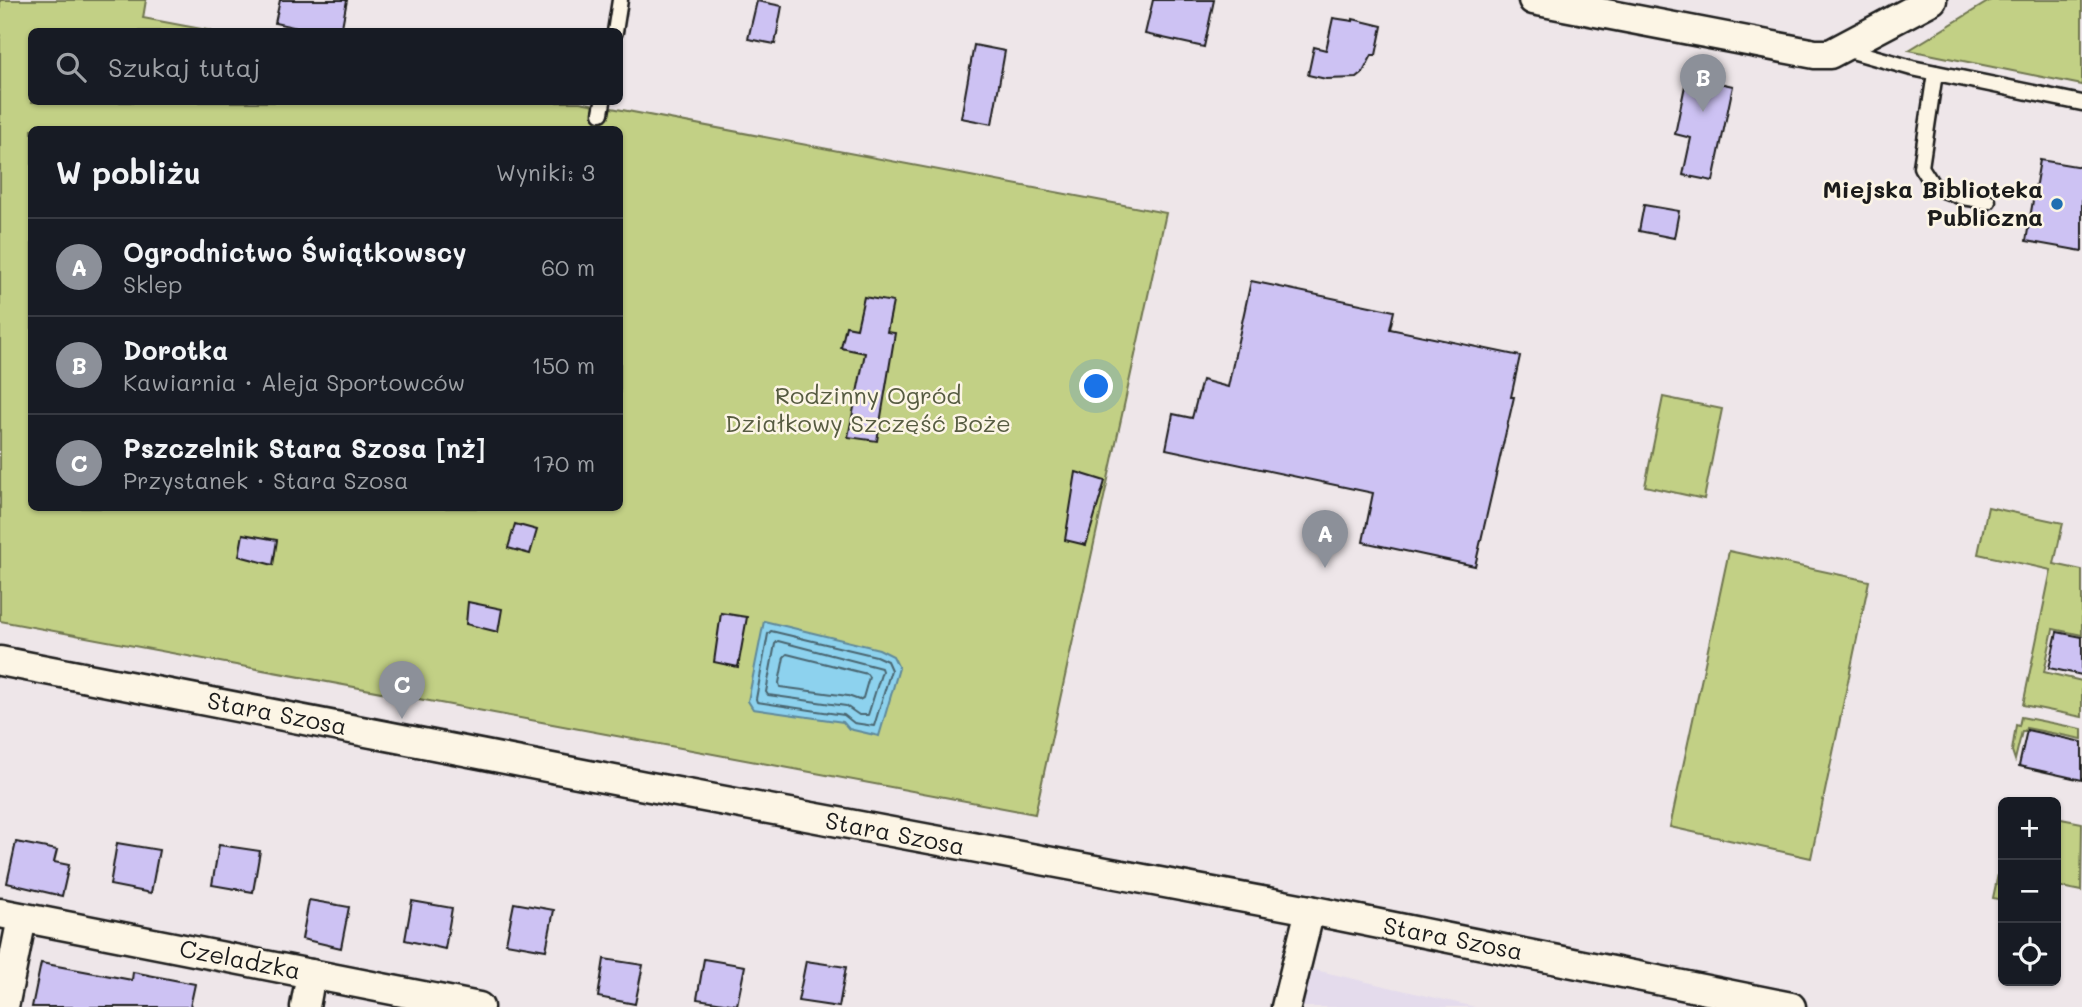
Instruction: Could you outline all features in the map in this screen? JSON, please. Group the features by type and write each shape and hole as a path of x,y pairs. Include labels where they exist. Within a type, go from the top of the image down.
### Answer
{"street":[{"path":"1533,0 1815,54 1830,54 1844,49 1932,0"},
{"name":"Stara Szosa","path":"0,661 671,792 1310,911 1791,1007"},
{"path":"1286,1007 1310,911"},
{"path":"4,1007 11,916"},
{"name":"Czeladzka","path":"11,916 479,1007"},
{"path":"305,1007 311,974"}],"lane":[{"path":"616,28 620,0"},
{"path":"1844,49 1935,73 2082,103"},
{"path":"1935,73 1922,167 1933,186 1962,197 1988,201"}],"shaded area":[{"path":"1311,969 1475,1007 1295,1007"}],"green space":[{"name":"Rodzinny Ogród Działkowy Szczęść Boże","path":"0,0 146,0 143,18 196,28 28,28 28,105 596,105 1166,213 1035,814 0,621"},
{"path":"1991,0 2082,0 2082,85 1909,50"},
{"path":"1663,397 1722,409 1704,499 1645,486"},
{"path":"1988,507 2063,523 2054,564 2082,570 2082,635 2053,629 2044,672 2082,681 2082,717 2023,705 2051,570 1978,554"},
{"path":"1729,551 1869,581 1811,858 1670,827"},
{"path":"2021,717 2082,729 2082,739 2026,728 2022,731 2015,760 2012,751 2016,725 2019,726"},
{"path":"2061,819 2082,823 2081,891 2061,887"},
{"path":"1998,874 1998,899 1993,898"}],"water":[{"path":"764,621 879,649 893,656 899,668 879,736 849,729 843,722 753,709 748,701"}],"building":[{"path":"280,0 347,0 342,28 298,28 275,23"},
{"path":"1153,0 1214,0 1204,47 1145,34"},
{"path":"757,1 782,6 775,44 748,39"},
{"path":"1333,18 1353,19 1382,26 1376,55 1372,55 1357,78 1326,79 1308,75 1314,47 1326,50"},
{"path":"974,45 1005,51 992,124 961,118"},
{"path":"1687,76 1733,86 1713,181 1683,175 1691,138 1675,134"},
{"name":"Miejska Biblioteka Publiczna","path":"2040,160 2082,167 2082,251 2026,241"},
{"path":"1644,205 1679,211 1674,238 1639,231"},
{"path":"1251,281 1394,311 1390,329 1520,356 1511,397 1514,397 1475,566 1363,542 1373,493 1166,449 1173,414 1192,418 1202,380 1228,387"},
{"path":"864,297 893,302 887,332 895,333 877,441 848,437 865,353 841,348 846,326 857,328"},
{"path":"1076,472 1105,481 1086,545 1065,540"},
{"path":"515,524 537,530 530,554 508,548"},
{"path":"243,534 277,540 273,565 239,556"},
{"path":"468,602 502,609 498,632 466,624"},
{"path":"721,613 747,617 738,667 714,662"},
{"path":"2057,632 2082,637 2082,675 2049,668"},
{"path":"2027,730 2082,742 2082,780 2019,766"},
{"path":"16,842 57,850 54,862 69,865 62,896 7,883"},
{"path":"117,843 159,850 151,893 110,885"},
{"path":"219,845 260,851 253,892 212,885"},
{"path":"309,900 349,907 341,948 302,939"},
{"path":"412,901 452,908 445,949 405,940"},
{"path":"514,903 554,910 546,950 506,943"},
{"path":"604,959 643,965 635,1004 598,997"},
{"path":"704,959 745,966 737,1005 697,999"},
{"path":"806,961 846,967 839,1007 798,1001"},
{"path":"41,963 132,980 133,972 195,984 190,1007 32,1007"}],"place":[{"name":"Dorotka","path":"1703,112"},
{"name":"Miejska Biblioteka Publiczna","path":"2057,204"},
{"name":"Ogrodnictwo Świątkowscy","path":"1325,568"},
{"name":"Pszczelnik Stara Szosa [nż]","path":"402,719"}]}
